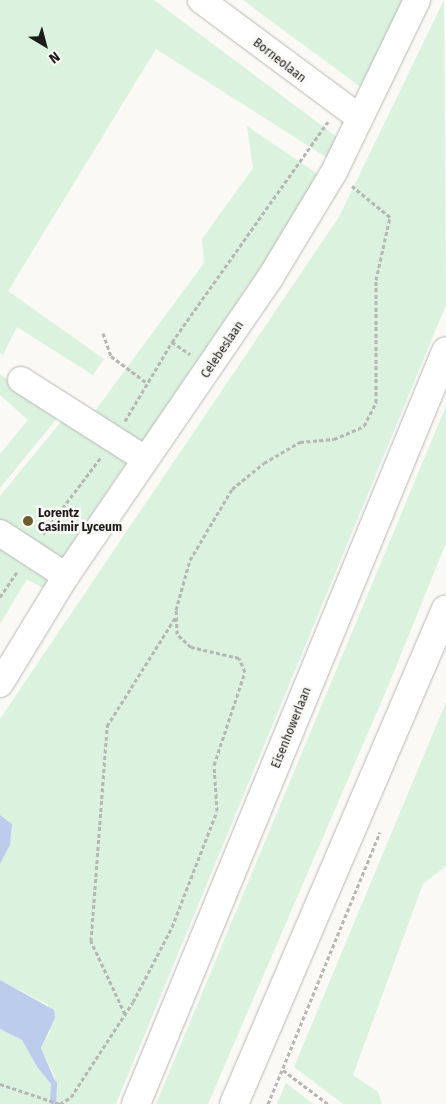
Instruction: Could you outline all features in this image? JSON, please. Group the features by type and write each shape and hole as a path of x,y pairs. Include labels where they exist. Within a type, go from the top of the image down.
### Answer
{"main road":[{"name":"Eisenhowerlaan","path":"136,1104 446,351"},
{"path":"234,1104 446,609"}],"street":[{"name":"Borneolaan","path":"201,0 350,112"},
{"name":"Celebeslaan","path":"0,684 66,576 145,459 211,368 334,172 350,112 417,0"},
{"path":"21,380 145,459"},
{"path":"0,533 66,576"}],"path":[{"path":"0,597 30,553 114,440 147,383 350,112"},
{"path":"0,1084 60,1104 76,1091 125,1015 172,927 217,811 214,765 245,672 239,658 191,648 177,634 176,616 190,560 232,489 264,463 300,442 334,440 364,426 376,402 376,280 390,217 334,172"},
{"path":"103,333 111,356 147,383"},
{"path":"125,1015 91,941 107,726 176,616"},
{"path":"268,1104 383,822"},
{"path":"282,1070 328,1104"}],"green space":[{"path":"0,0 154,0 337,137 329,159 156,49 8,291 104,359 93,375 17,327 3,355 0,353"},
{"path":"243,0 408,0 366,91"},
{"path":"444,0 446,305 116,1104 0,1104 0,1029 22,1040 52,1085 55,1077 41,1048 50,1032 48,1005 0,980 0,864 10,845 12,824 0,815 0,719 339,217"},
{"path":"247,126 322,177 141,444 92,415 204,263 202,239 253,168"},
{"path":"0,374 58,417 0,488 0,454 28,420 0,395"},
{"path":"446,406 446,543 389,684 208,1104 156,1104"},
{"path":"65,417 128,460 57,566 0,524 0,496"},
{"path":"0,544 49,581 44,589 27,579 0,624"},
{"path":"446,702 446,866 423,884 353,1075 378,1092 382,1104 343,1104 294,1067"},
{"path":"286,1083 313,1104 277,1104"}],"water":[{"path":"0,815 12,824 10,845 0,864"},
{"path":"0,980 54,1010 55,1018 41,1048 56,1083 52,1085 38,1068 22,1040 0,1029"}],"waterway":[{"path":"53,1104 54,1084"}],"place":[{"name":"Lorentz Casimir Lyceum","path":"28,521"}]}
